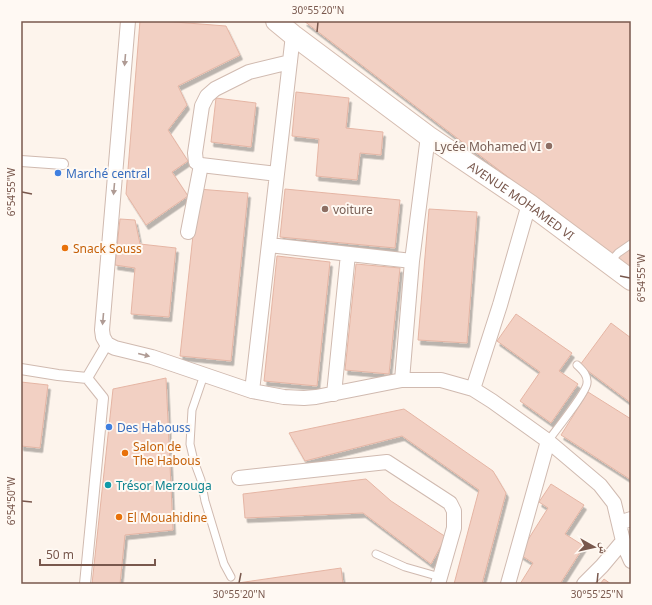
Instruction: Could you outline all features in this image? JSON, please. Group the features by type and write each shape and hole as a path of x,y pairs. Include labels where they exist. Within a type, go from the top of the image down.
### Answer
{"main road":[{"name":"AVENUE MOHAMED VI","path":"276,21 428,136 529,204 631,280"}],"street":[{"path":"128,21 102,330 103,337 107,344 115,348 152,357 252,391 284,396 304,398 316,397 402,380 441,380 473,389 548,441 600,485 614,503 625,521 623,541 631,561"},
{"path":"252,391 293,35"},
{"path":"277,174 201,165 196,162 195,153 202,106 207,96 215,89 249,72 290,62"},
{"path":"402,380 412,261 428,136"},
{"path":"21,161 63,164"},
{"path":"188,232 201,165"},
{"path":"473,389 500,305 529,204"},
{"path":"269,245 412,261"},
{"path":"334,394 348,254"},
{"path":"88,378 107,344"},
{"path":"21,369 88,378 103,398 85,584"},
{"path":"508,584 548,441"},
{"path":"239,478 387,462 450,504 454,511 454,528 439,581"},
{"path":"584,584 602,566 623,541"}],"lane":[{"path":"609,264 618,253 631,244"},
{"path":"548,441 582,394 587,384 586,374 577,365"},
{"path":"204,375 192,410 190,444 224,564 231,578"},
{"path":"376,554 439,581"}],"building":[{"path":"140,21 162,21 226,26 240,55 178,86 187,105 168,130 188,161 172,172 188,196 146,225 126,194"},
{"name":"Lycée Mohamed VI","path":"304,21 631,21 631,271"},
{"path":"296,92 349,98 346,128 383,132 381,155 360,153 357,180 316,176 319,139 292,136"},
{"path":"216,98 256,103 251,147 211,142"},
{"path":"198,189 248,193 231,361 180,356"},
{"path":"285,189 400,200 395,248 280,237"},
{"path":"429,209 477,212 467,343 418,340"},
{"path":"120,219 135,220 140,244 176,248 169,317 131,314 135,268 115,265"},
{"path":"277,256 330,262 317,386 264,381"},
{"path":"356,264 400,268 389,374 345,370"},
{"path":"516,314 572,353 559,371 578,384 551,423 520,401 540,372 497,341"},
{"path":"611,323 631,338 631,403 580,365"},
{"path":"166,378 173,530 125,535 120,584 92,584 113,389"},
{"path":"21,382 48,385 40,448 21,446"},
{"path":"588,392 631,419 631,480 561,435"},
{"path":"404,409 493,471 506,493 482,584 454,584 479,490 402,436 305,461 289,433"},
{"path":"366,479 391,501 446,537 431,564 363,513 245,518 243,494"},
{"path":"551,484 584,505 565,534 584,546 560,584 520,584 533,563 519,554 548,508 539,502"},
{"path":"341,568 343,584 231,584"},
{"path":"604,579 611,584 600,584"}],"place":[{"name":"Lycée Mohamed VI","path":"549,146"},
{"name":"Marché central","path":"58,173"},
{"name":"voiture","path":"325,209"},
{"name":"Snack Souss","path":"65,248"},
{"name":"Des Habouss","path":"109,427"},
{"name":"Salon de The Habous","path":"125,453"},
{"name":"Trésor Merzouga","path":"108,485"},
{"name":"El Mouahidine","path":"119,517"}]}
